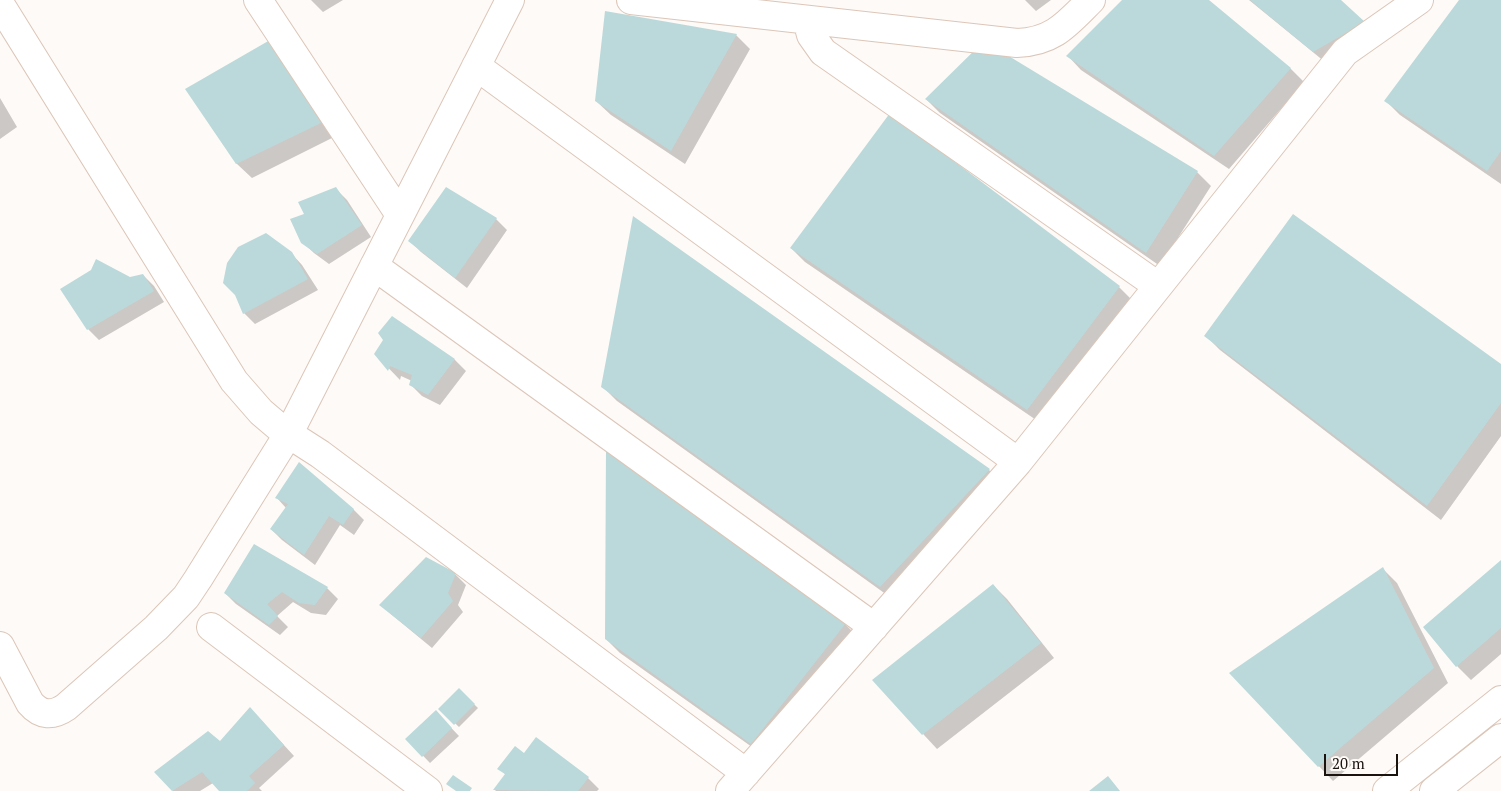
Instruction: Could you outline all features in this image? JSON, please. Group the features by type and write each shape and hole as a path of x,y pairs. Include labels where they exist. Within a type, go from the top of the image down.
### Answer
{"street":[{"path":"258,0 400,215"},
{"path":"0,646 34,709 50,714 59,712 66,708 156,628 186,597 289,433 510,0"},
{"path":"631,0 1017,43 1039,40 1060,30 1091,0"},
{"path":"4,5 234,380 261,412 320,454 738,782 1018,462 1344,52 1418,0"},
{"path":"807,20 811,35 823,52 1158,286"},
{"path":"476,66 1018,462"},
{"path":"374,266 874,628"},
{"path":"211,627 428,791"},
{"path":"1387,791 1501,700"},
{"path":"1434,791 1501,738"}],"building":[{"path":"1122,0 1209,0 1291,68 1214,156 1066,56"},
{"path":"1250,0 1341,0 1365,22 1313,52"},
{"path":"1459,0 1501,0 1501,151 1487,171 1384,101"},
{"path":"605,11 737,34 671,151 595,101"},
{"path":"270,40 321,123 236,164 185,89"},
{"path":"984,41 1198,171 1146,253 925,99"},
{"path":"890,113 1120,286 1027,410 790,248"},
{"path":"336,187 362,225 317,254 301,243 290,219 304,214 298,202"},
{"path":"446,187 497,218 455,278 408,241"},
{"path":"1293,214 1501,364 1501,403 1427,506 1204,336"},
{"path":"633,216 990,469 880,587 601,387"},
{"path":"266,233 292,252 308,279 243,314 235,295 223,283 227,263 238,247"},
{"path":"96,259 130,277 143,274 154,291 87,330 60,289 91,270"},
{"path":"392,316 455,359 428,395 409,385 412,375 390,366 388,371 374,354 383,340 378,333"},
{"path":"606,448 846,623 751,744 605,639"},
{"path":"299,462 354,509 343,525 329,516 304,555 270,529 288,504 275,498"},
{"path":"254,544 328,587 315,605 299,603 282,592 267,604 278,616 269,625 224,593"},
{"path":"426,557 456,573 448,593 453,601 421,638 379,605"},
{"path":"1501,560 1501,628 1456,667 1423,627"},
{"path":"1383,567 1434,668 1318,767 1229,673"},
{"path":"993,584 1041,643 922,735 872,680"},
{"path":"459,688 475,704 454,725 438,709"},
{"path":"250,707 284,745 249,776 255,783 247,791 219,791 202,772 172,791 154,772 208,731 220,741"},
{"path":"436,710 452,728 422,757 405,739"},
{"path":"536,737 589,777 578,791 493,790 505,774 497,769 515,746 524,753"},
{"path":"453,775 472,788 470,791 456,791 446,784"},
{"path":"1108,776 1120,791 1089,791"}]}
